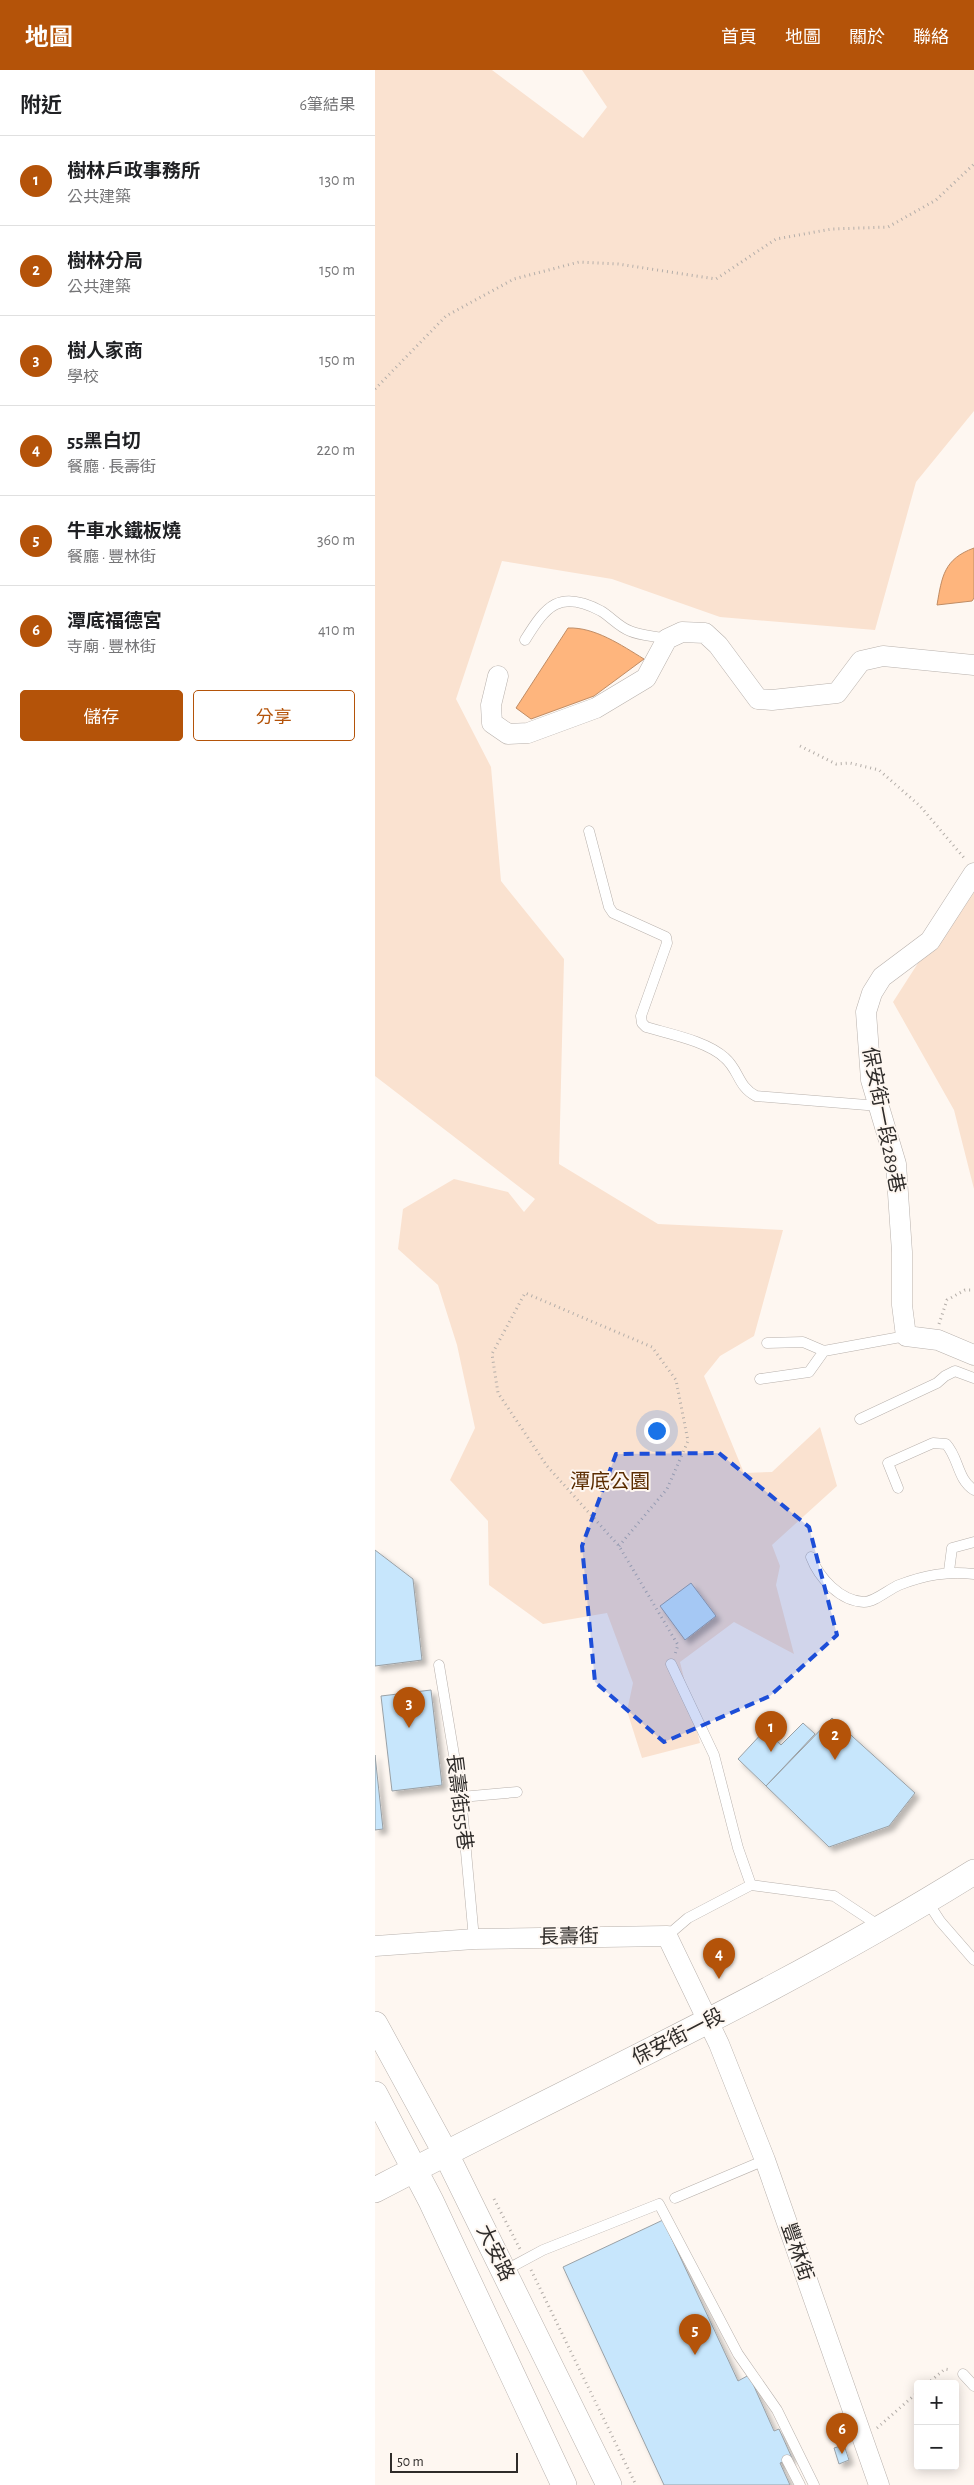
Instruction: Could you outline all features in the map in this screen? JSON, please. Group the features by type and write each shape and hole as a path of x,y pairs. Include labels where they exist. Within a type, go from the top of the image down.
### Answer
{"street":[{"path":"498,676 491,705 492,723 508,734 529,733 596,708 646,678 667,639 682,632 705,633 718,645 757,698 772,700 837,693 861,661 883,656 974,665"},
{"name":"保安街一段289巷","path":"906,1336 902,1305 902,1252 896,1164 871,1080 866,1012 872,993 882,976 930,941 971,867"},
{"path":"906,1336 938,1340 974,1355"},
{"name":"保安街一段","path":"375,2190 708,2022 881,1927 974,1872"},
{"path":"667,1936 708,2022"},
{"name":"長壽街","path":"375,1946 475,1939 667,1936"},
{"name":"豐林街","path":"708,2022 765,2160 879,2485"},
{"name":"大安路","path":"375,2024 446,2154 609,2485"},
{"name":"大安路","path":"375,2094 415,2170 564,2485"}],"lane":[{"path":"525,640 542,613 553,604 575,602 601,612 629,631 667,639"},
{"path":"589,831 609,907 613,913 665,937 667,944 641,1016 642,1023 646,1027 692,1040 724,1056 746,1091 756,1096 879,1106"},
{"path":"767,1343 803,1342 824,1351 906,1336"},
{"path":"759,1379 809,1372 824,1351"},
{"path":"860,1419 937,1384 945,1376 955,1372 974,1378"},
{"path":"898,1488 888,1463 933,1444 946,1444 952,1450 967,1485 974,1490"},
{"path":"949,1571 952,1548 974,1542"},
{"path":"811,1557 814,1566 830,1586 849,1599 866,1602 899,1586 949,1571 974,1574"},
{"path":"671,1664 714,1755 738,1848 751,1885"},
{"name":"長壽街55巷","path":"439,1665 461,1797 475,1939"},
{"path":"461,1797 517,1792"},
{"path":"667,1936 688,1918 751,1885 834,1896 881,1927"},
{"path":"927,1901 940,1921 974,1960"},
{"path":"675,2198 765,2160"},
{"path":"504,2270 525,2259 659,2204 673,2236 738,2354 777,2410 814,2485"},
{"path":"963,2374 974,2386"},
{"path":"787,2460 800,2485"}],"path":[{"path":"375,389 446,316 514,279 579,262 618,264 716,279 776,240 832,229 888,227 936,200 974,164"},
{"path":"800,746 836,764 850,763 879,770 920,806 971,867"},
{"path":"938,1340 939,1319 947,1300 965,1290 974,1290"},
{"path":"619,1546 667,1489 688,1441 676,1380 652,1347 525,1293 492,1354 498,1393 547,1466 619,1546 677,1646 671,1664"},
{"path":"489,2192 525,2259 636,2485"},
{"path":"932,2380 945,2369 963,2374"},
{"path":"863,2440 914,2395"}],"highlighted area":[{"path":"719,1453 809,1527 837,1635 770,1696 664,1742 595,1682 582,1546 616,1454"}],"green space":[{"name":"潭底公園","path":"375,70 492,70 583,138 607,107 582,70 974,70 974,411 916,482 875,630 720,617 612,579 502,561 456,699 491,767 501,881 564,959 559,1164 658,1224 783,1230 754,1336 720,1356 704,1376 744,1473 772,1472 820,1427 837,1486 772,1545 780,1566 776,1585 794,1654 734,1622 680,1662 700,1743 642,1758 627,1711 633,1683 607,1613 543,1624 489,1585 488,1521 450,1480 475,1428 457,1345 438,1285 398,1249 403,1209 454,1179 508,1192 524,1212 535,1199 375,1076"},
{"path":"974,876 974,1189 954,1110 893,1002"}],"shaded area":[{"path":"974,548 974,598 972,601 937,605 943,577 950,563 964,552"},
{"path":"568,628 588,630 598,634 644,659 594,696 531,719 516,708"}],"building":[{"path":"375,1550 413,1579 422,1660 375,1666"},
{"path":"691,1583 716,1616 685,1640 660,1606"},
{"path":"431,1690 442,1785 392,1791 381,1696"},
{"path":"832,1718 915,1793 889,1826 829,1847 766,1786"},
{"path":"803,1723 815,1734 766,1786 738,1759 765,1730 781,1745"},
{"path":"375,1755 383,1829 375,1830"},
{"path":"663,2220 738,2381 749,2375 774,2431 779,2429 792,2458 780,2463 790,2485 664,2485 563,2267"},
{"path":"844,2445 849,2460 839,2464 834,2448"}],"place":[{"name":"樹人家商","path":"409,1728"},
{"name":"樹林戶政事務所","path":"771,1752"},
{"name":"樹林分局","path":"835,1760"},
{"name":"55黑白切","path":"719,1979"},
{"name":"牛車水鐵板燒","path":"695,2355"},
{"name":"潭底福德宮","path":"842,2454"}]}
